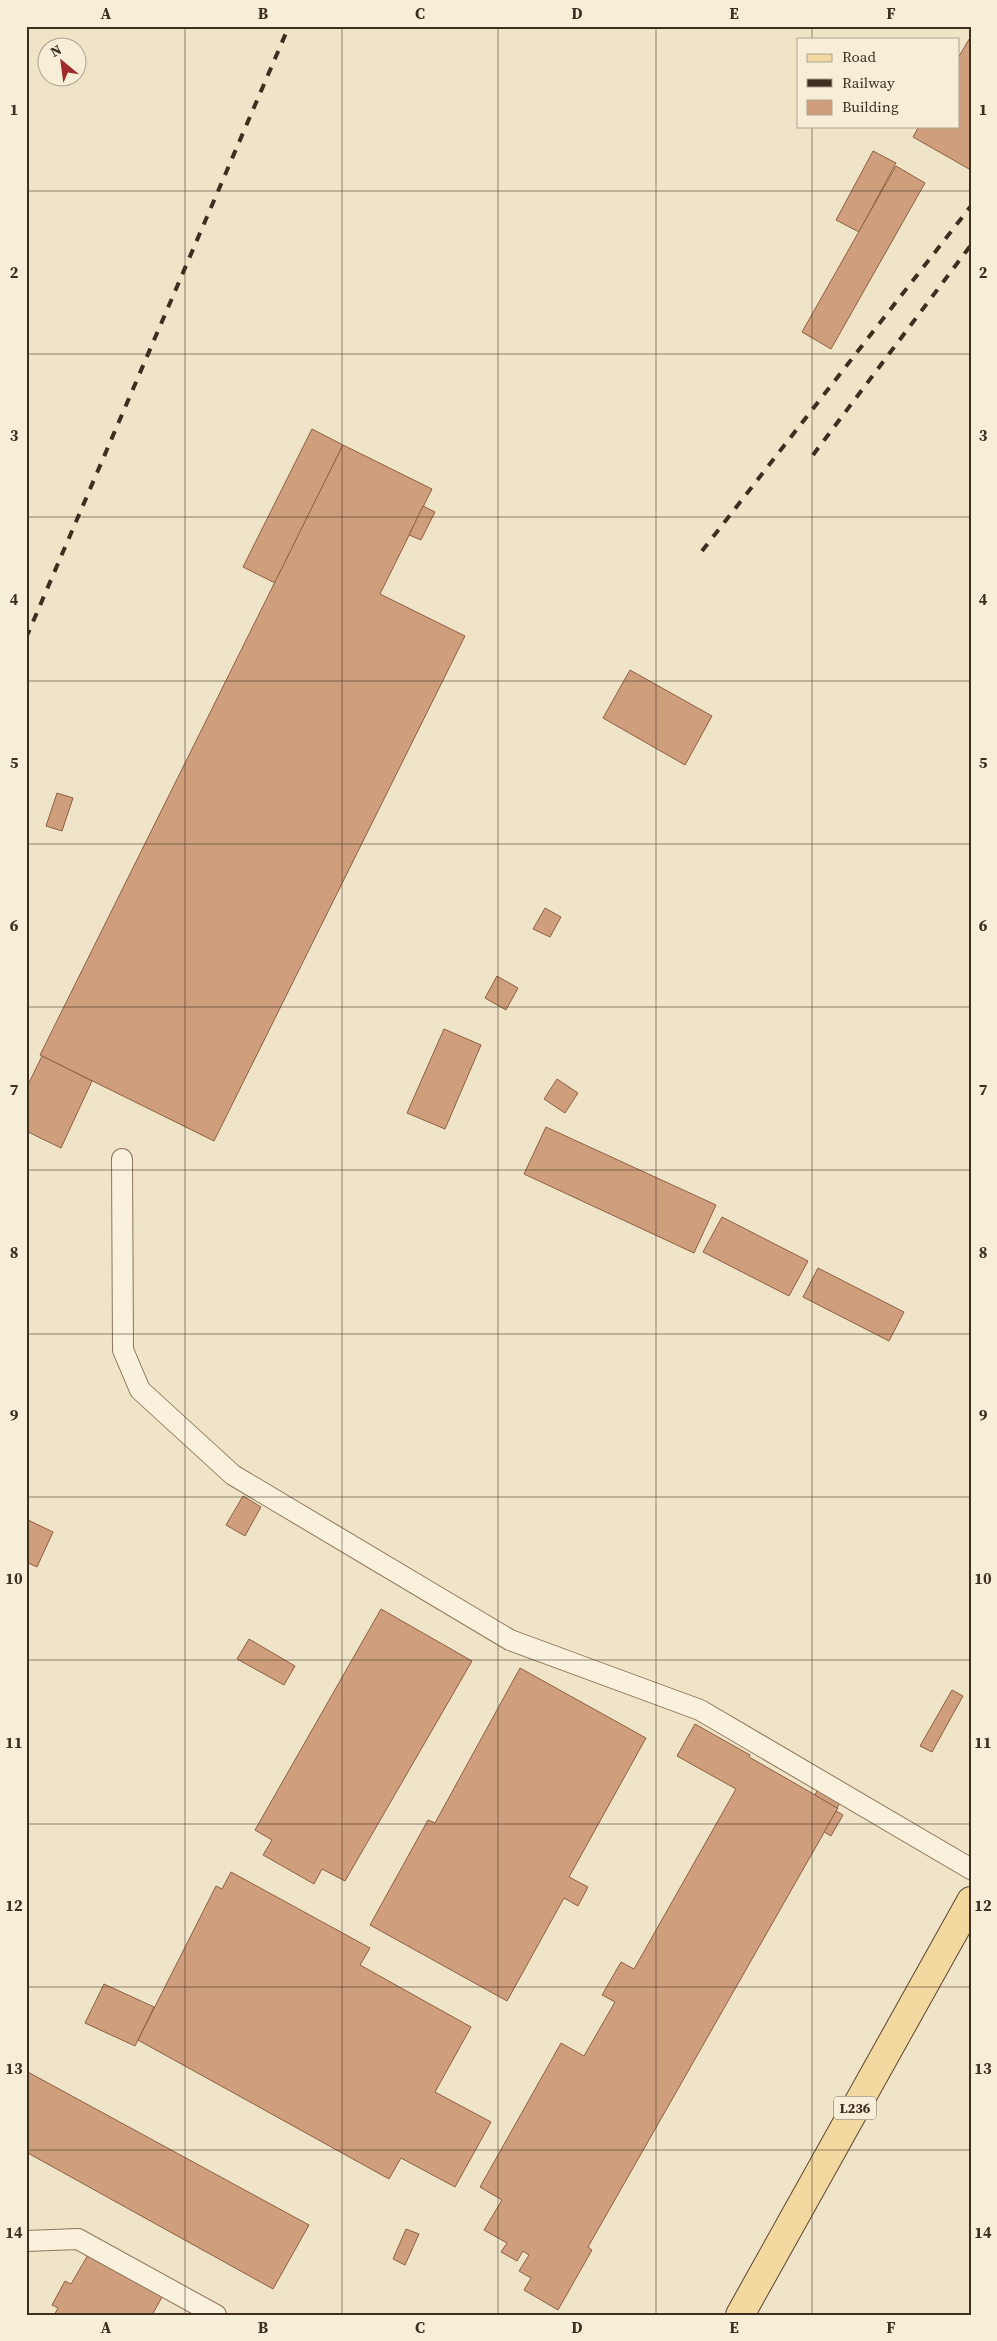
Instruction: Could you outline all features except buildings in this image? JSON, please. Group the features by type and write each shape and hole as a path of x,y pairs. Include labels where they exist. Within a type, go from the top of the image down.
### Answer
{"main road":[{"name":"L236","path":"740,2315 971,1901"}],"lane":[{"path":"122,1159 124,1350 140,1390 233,1474 510,1640 700,1710 971,1869"},
{"path":"26,2241 78,2239 216,2315"}],"railway":[{"path":"26,638 289,26"},
{"path":"702,551 971,206"},
{"path":"813,455 971,245"}]}
